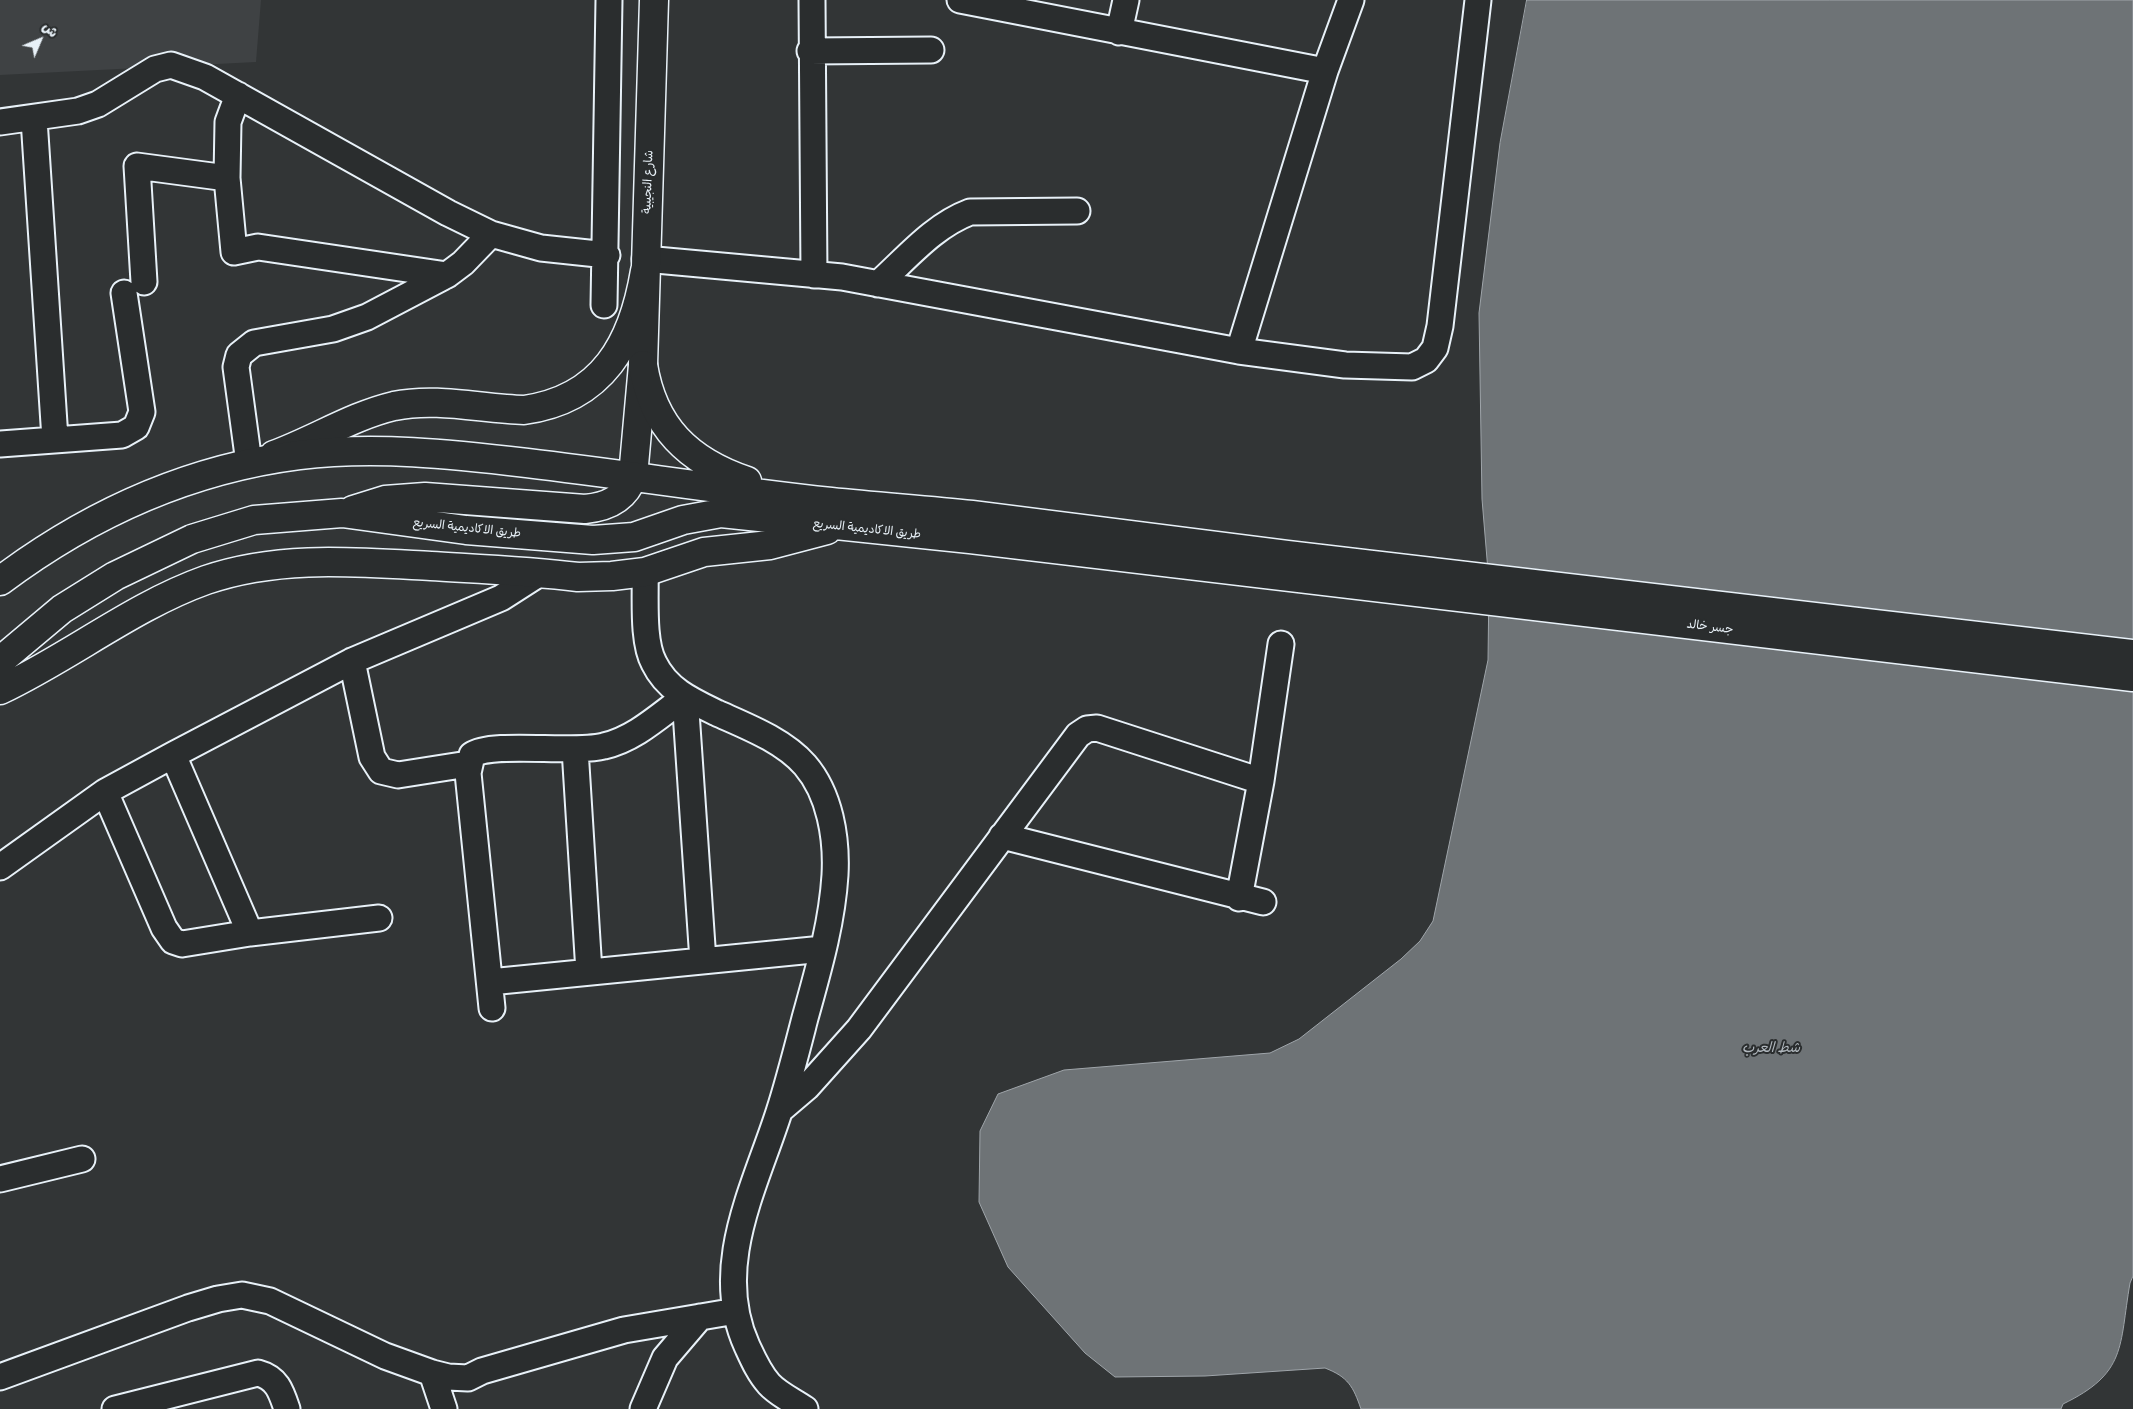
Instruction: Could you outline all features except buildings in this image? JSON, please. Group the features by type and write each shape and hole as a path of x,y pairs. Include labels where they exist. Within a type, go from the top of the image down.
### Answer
{"main road":[{"name":"شارع النجيبية","path":"643,364 654,0"},
{"path":"252,462 297,445 344,423 395,406 423,403 524,410 548,405 570,397 596,379 616,354 636,316 645,265"},
{"path":"342,513 386,500 425,497 585,509 600,507 619,499 626,491 633,476 643,364"},
{"path":"643,364 648,389 658,412 666,427 689,451 702,461 725,473 799,497"},
{"name":"طريق الاكاديمية السريع","path":"0,581 63,537 133,501 177,485 252,462 304,454 423,451 799,497 968,527"},
{"name":"طريق الاكاديمية السريع","path":"0,661 38,627 88,592 192,539 254,520 342,513 466,530 593,540 634,536 683,520 721,513 841,526 968,527"},
{"path":"0,690 42,669 176,592 239,570 306,562 362,562 594,577 645,572 704,552 794,540 841,526"},
{"path":"968,527 1288,566"},
{"name":"جسر خالد","path":"1288,566 2133,654"},
{"name":"جسر خالد","path":"1288,566 2133,677"}],"street":[{"path":"604,305 609,0"},
{"path":"812,0 810,51 814,275"},
{"path":"960,0 1325,71"},
{"path":"1119,32 1126,0"},
{"path":"1239,351 1325,71 1351,0"},
{"path":"645,265 814,275 878,284 1239,351 1345,365 1412,367 1426,360 1436,348 1478,0"},
{"path":"810,51 931,50"},
{"path":"0,122 34,119 78,111 98,104 155,69 171,65 206,77 448,213 491,234 541,248 606,255"},
{"path":"238,95 228,122 227,178 234,252 258,247 448,275"},
{"path":"34,119 54,439"},
{"path":"0,444 122,435 129,432 140,422 142,412 134,287 137,166 227,178"},
{"path":"878,284 936,230 955,218 970,212 1077,211"},
{"path":"252,462 236,367 243,350 254,343 315,333 350,324 448,275 463,263 491,234"},
{"path":"645,572 648,645 652,660 665,680 685,698 756,731 782,746 805,765 820,790 831,820 836,849 835,877 824,949 780,1110 740,1226 733,1276 736,1311 743,1338 760,1372 769,1385 805,1409"},
{"path":"0,867 105,792 352,661 501,598 540,573"},
{"path":"1002,836 1251,900 1261,781 1281,644"},
{"path":"352,661 372,758 382,771 398,775 468,764"},
{"path":"492,1008 468,764 472,755 482,750 602,747 630,736 685,698"},
{"path":"685,698 703,961"},
{"path":"780,1110 807,1087 859,1029 1078,734 1087,729 1097,728 1106,730 1261,781"},
{"path":"575,749 589,972"},
{"path":"173,755 250,933"},
{"path":"105,792 167,936 173,941 182,944 250,933 379,918"},
{"path":"490,982 824,949"},
{"path":"0,1179 82,1159"},
{"path":"0,1377 188,1308 218,1299 242,1295 270,1301 385,1356 432,1373 448,1377 468,1378 482,1371 624,1330 736,1311"},
{"path":"643,1409 665,1358 700,1317"},
{"path":"126,1408 258,1372 277,1382 287,1409"},
{"path":"432,1373 444,1409"}],"shaded area":[{"path":"0,0 261,0 256,62 0,75"}],"water":[{"name":"شط العرب","path":"1527,0 2133,0 2133,1276 2130,1283 2121,1341 2109,1369 2099,1381 2084,1393 2063,1404 2061,1409 1361,1409 1349,1383 1333,1371 1325,1368 1205,1376 1115,1377 1085,1353 1008,1267 979,1202 980,1131 998,1094 1064,1070 1270,1053 1299,1039 1401,959 1420,941 1433,921 1488,660 1489,583 1482,499 1479,313 1500,143"}]}
